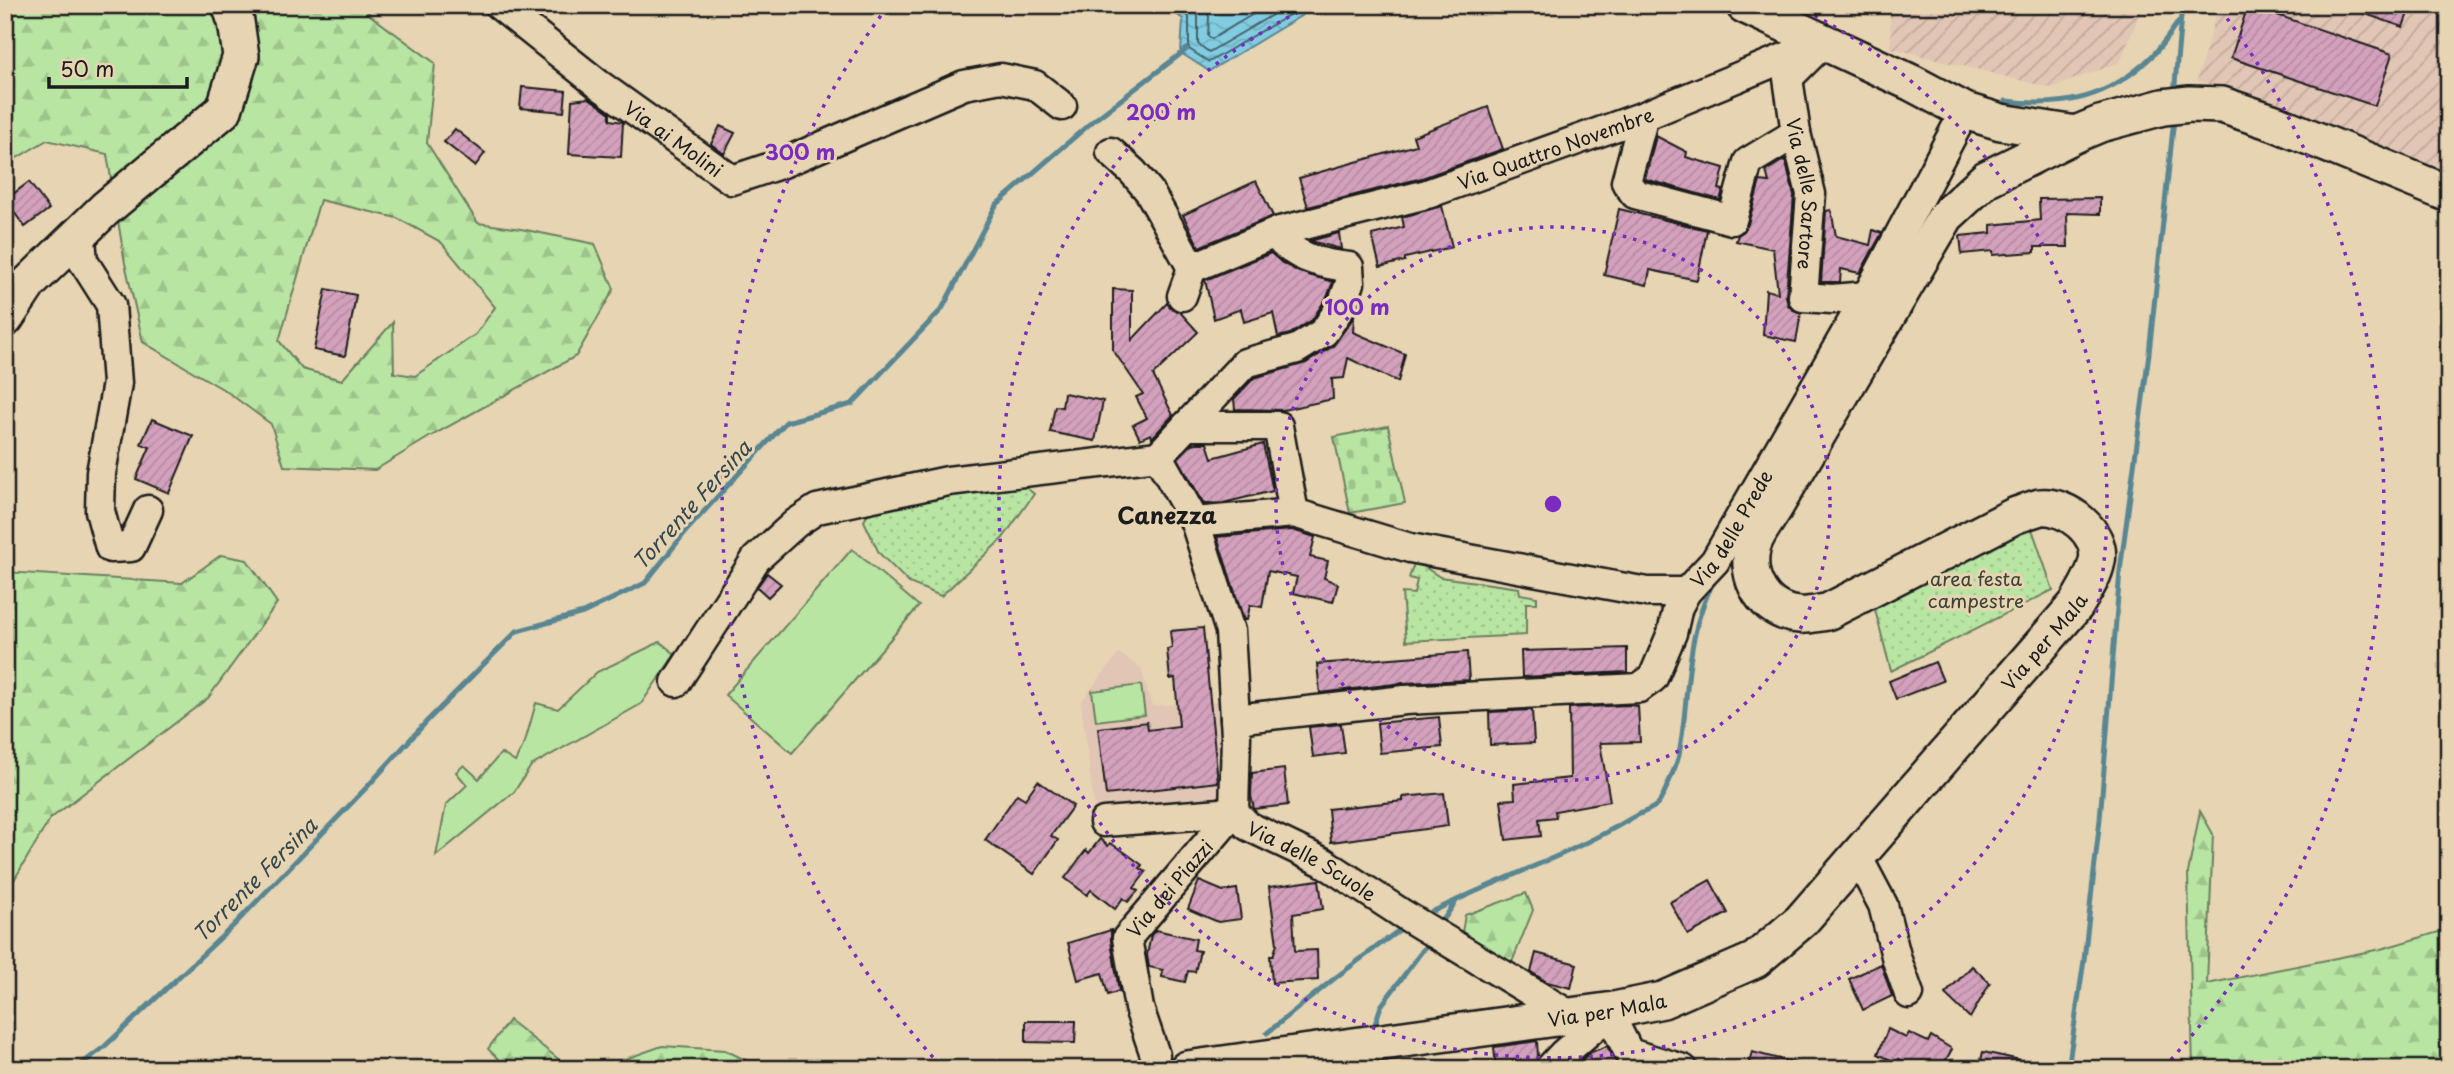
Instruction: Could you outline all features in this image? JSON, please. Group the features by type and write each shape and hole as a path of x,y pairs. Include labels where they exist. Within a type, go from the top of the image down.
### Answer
{"main road":[{"path":"5,319 29,283 105,209 224,110 241,56 236,22 230,5"},
{"path":"1744,5 1913,83 1965,111 2001,122 2076,134"},
{"name":"Via per Mala","path":"1186,1069 1247,1064 1573,1017 1663,1000 1755,960 1801,921 1858,858 2076,605 2091,580 2098,558 2093,538 2082,522 2063,510 2042,507 2014,516 1827,612 1800,615 1777,610 1763,598 1752,578 1753,544 1946,216 1986,179 2101,124 2177,106 2222,105 2288,128 2449,194"},
{"path":"2001,122 2008,168"}],"street":[{"name":"Via ai Molini","path":"499,5 598,84 732,180 783,163 964,85 1001,78 1035,85 1062,106"},
{"name":"Via Quattro Novembre","path":"1192,268 1280,231 1427,194 1644,116 1823,43"},
{"name":"Via delle Sartore","path":"1823,43 1788,78 1796,132 1811,194 1803,297 1832,299 1867,296"},
{"name":"Via delle Prede","path":"1195,522 1294,513 1348,527 1410,548 1647,592 1686,592 1714,561 1867,296 1965,111"},
{"path":"1644,116 1626,182 1635,194 1732,220 1748,162 1796,132"},
{"path":"1111,152 1149,191 1192,268 1182,296"},
{"path":"105,209 81,239 83,261 111,304 117,383 101,473 100,511 110,548 131,547 148,510"},
{"path":"676,682 756,559 796,523 817,509 948,481 1158,456 1245,363 1297,349 1324,332 1342,305 1350,283 1349,267 1317,263 1303,257 1283,243 1280,231"},
{"path":"1186,426 1278,426 1294,513"},
{"name":"Via delle Scuole","path":"1158,456 1195,522 1230,631 1235,719 1234,812 1248,826 1323,862 1401,913 1573,1017"},
{"path":"1235,719 1405,700 1639,688 1653,678 1686,592"},
{"path":"1104,822 1234,812"},
{"name":"Via dei Piazzi","path":"1155,1055 1139,1008 1127,938 1234,812"},
{"path":"1858,858 1883,905 1909,994"},
{"path":"1614,1010 1617,1029 1628,1061 1683,1069"},
{"path":"1549,1069 1614,1010"}],"shaded area":[{"path":"1890,5 2143,5 2120,62 2051,88 1891,48"},
{"path":"2219,5 2449,5 2449,174 2197,80"},
{"path":"1119,653 1141,668 1152,706 1226,701 1229,802 1095,814 1081,702"}],"green space":[{"path":"5,5 364,5 370,15 435,63 427,143 478,223 595,244 614,289 576,356 375,470 284,466 271,424 226,391 143,342 125,263 107,154 47,140 5,165","holes":["320,200 397,218 441,242 495,307 476,334 415,376 394,373 393,322 342,380 302,369 279,341"]},
{"path":"1388,426 1405,503 1350,513 1334,437"},
{"path":"1018,481 1034,494 1003,538 941,596 909,583 879,553 864,521 872,506"},
{"name":"area festa campestre","path":"2031,526 2053,590 1891,671 1874,606"},
{"path":"852,549 919,606 792,753 725,695"},
{"path":"221,555 247,560 277,603 208,698 50,819 14,880 5,886 5,572 182,583"},
{"path":"1415,561 1440,577 1519,588 1520,594 1537,597 1537,603 1526,603 1526,635 1406,641 1402,593 1414,594 1417,580 1409,578"},
{"path":"660,642 675,654 641,704 531,766 514,792 436,856 446,805 467,785 456,772 464,765 479,779 501,753 515,762 525,742 536,703 558,709 597,672"},
{"path":"1141,685 1145,715 1096,721 1092,691"},
{"path":"2200,811 2213,834 2207,984 2381,949 2449,929 2449,1069 2193,1069 2188,873"},
{"path":"1526,893 1533,910 1510,967 1461,938 1465,915"},
{"path":"509,1020 571,1069 509,1069 488,1049"},
{"path":"662,1046 725,1050 764,1069 597,1069"}],"water":[{"path":"1164,5 1319,5 1209,71 1181,53 1183,19"}],"building":[{"path":"2248,5 2392,54 2375,106 2231,58"},
{"path":"2348,5 2411,5 2403,27 2348,8"},
{"path":"522,87 566,91 564,112 520,108"},
{"path":"589,98 610,113 610,120 623,122 621,157 569,154 572,100"},
{"path":"1488,107 1503,149 1422,178 1308,207 1299,178 1416,145 1413,136"},
{"path":"720,126 735,133 724,154 711,144"},
{"path":"455,129 485,153 475,166 444,142"},
{"path":"1656,136 1687,152 1686,157 1724,168 1719,189 1723,190 1720,200 1645,179"},
{"path":"1785,159 1794,195 1786,296 1788,305 1801,313 1796,342 1763,335 1766,290 1778,293 1773,249 1736,241 1748,224 1760,181 1769,182 1766,171"},
{"path":"1256,181 1273,216 1199,247 1183,215"},
{"path":"29,182 49,209 25,227 5,200"},
{"path":"2100,198 2100,214 2067,213 2068,247 2035,247 2035,252 1993,255 1993,251 1962,254 1960,236 1991,233 1991,225 2040,220 2039,199"},
{"path":"1442,206 1452,247 1380,267 1372,235 1404,227 1402,217"},
{"path":"1619,209 1707,230 1697,280 1650,270 1647,285 1604,275"},
{"path":"1831,210 1836,236 1870,245 1873,230 1882,233 1860,273 1841,269 1840,282 1821,282 1826,211"},
{"path":"1339,233 1341,249 1310,241"},
{"path":"1271,253 1299,272 1333,282 1312,320 1290,334 1278,337 1273,313 1244,322 1241,309 1214,319 1205,280"},
{"path":"326,289 356,295 345,356 314,350"},
{"path":"1113,289 1132,290 1132,340 1167,303 1180,312 1198,332 1153,375 1173,415 1152,438 1151,434 1140,439 1133,425 1147,418 1136,397 1143,394 1113,350"},
{"path":"1354,317 1353,332 1405,354 1398,382 1348,358 1344,378 1332,379 1333,399 1283,410 1235,409 1234,399 1254,378 1306,363 1333,346"},
{"path":"1064,393 1103,401 1095,441 1050,432 1055,406 1062,407"},
{"path":"152,419 193,436 169,493 136,479 150,447 141,444"},
{"path":"1207,443 1212,458 1263,444 1273,491 1223,503 1204,504 1178,458 1192,444"},
{"path":"1292,530 1315,537 1310,557 1328,561 1324,578 1338,584 1333,602 1293,593 1297,577 1268,571 1262,607 1250,605 1247,620 1244,620 1217,537"},
{"path":"767,573 781,584 768,597 757,587"},
{"path":"1203,628 1218,782 1106,795 1098,728 1147,722 1148,730 1179,726 1175,678 1170,679 1167,649 1172,648 1170,631"},
{"path":"1627,648 1627,672 1522,677 1521,651"},
{"path":"1467,652 1469,680 1403,683 1320,693 1317,664"},
{"path":"1935,662 1943,681 1896,699 1889,681"},
{"path":"1638,706 1640,742 1600,743 1610,801 1555,811 1556,817 1539,819 1541,836 1506,840 1501,800 1515,799 1514,784 1570,778 1569,708"},
{"path":"1532,710 1534,743 1490,745 1489,712"},
{"path":"1439,717 1442,747 1380,753 1377,723"},
{"path":"1341,724 1345,753 1313,757 1309,727"},
{"path":"1284,769 1288,805 1254,809 1251,796 1252,773"},
{"path":"1038,781 1073,806 1051,836 1058,840 1034,874 985,840 1017,794 1025,799"},
{"path":"1444,793 1448,826 1331,842 1328,809 1403,801 1403,797"},
{"path":"1100,839 1108,846 1110,843 1123,851 1142,865 1140,868 1146,872 1134,888 1138,891 1128,902 1123,898 1115,909 1091,890 1087,895 1065,878 1086,850 1089,853"},
{"path":"1319,880 1323,909 1293,914 1295,951 1317,950 1318,980 1272,983 1270,956 1273,956 1277,944 1269,887"},
{"path":"1710,880 1728,913 1688,935 1670,902"},
{"path":"1199,881 1223,891 1237,889 1241,919 1218,922 1188,909"},
{"path":"1111,930 1119,991 1108,995 1102,973 1078,980 1068,943"},
{"path":"1156,930 1196,939 1194,950 1200,951 1195,972 1188,971 1185,982 1162,977 1163,970 1149,967 1147,955 1151,935"},
{"path":"1536,953 1577,964 1571,988 1547,982 1531,972"},
{"path":"1881,964 1892,996 1863,1010 1849,979"},
{"path":"1972,966 1990,983 1970,1018 1945,994"},
{"path":"1026,1021 1076,1021 1075,1043 1026,1042"},
{"path":"1888,1029 1906,1038 1909,1033 1928,1042 1931,1036 1952,1049 1941,1069 1915,1069 1899,1059 1897,1063 1878,1054"},
{"path":"1537,1041 1538,1056 1533,1069 1496,1069 1494,1047"},
{"path":"1607,1046 1620,1069 1572,1069 1591,1052"},
{"path":"1752,1052 1799,1064 1798,1069 1747,1069"},
{"path":"1983,1052 2030,1062 2030,1069 1979,1069"}],"waterway":[{"path":"2174,95 2182,5"},
{"path":"2006,101 2048,103 2067,101 2102,91 2119,82 2152,56 2179,21"},
{"name":"Torrente Fersina","path":"75,1069 104,1047 233,926 428,720 517,631 583,613 645,583 687,530 786,422 852,404 942,309 996,205 1093,121 1187,49"},
{"path":"2068,1069 2100,819 2120,571 2149,353 2174,119"},
{"path":"1424,916 1580,846 1658,804 1679,755 1693,643 1705,600 1715,579"},
{"path":"1440,925 1456,901"},
{"path":"1267,1033 1406,925"},
{"path":"1374,1027 1381,1006 1431,939"}],"district":[{"name":"Canezza","path":"1167,514"}]}
